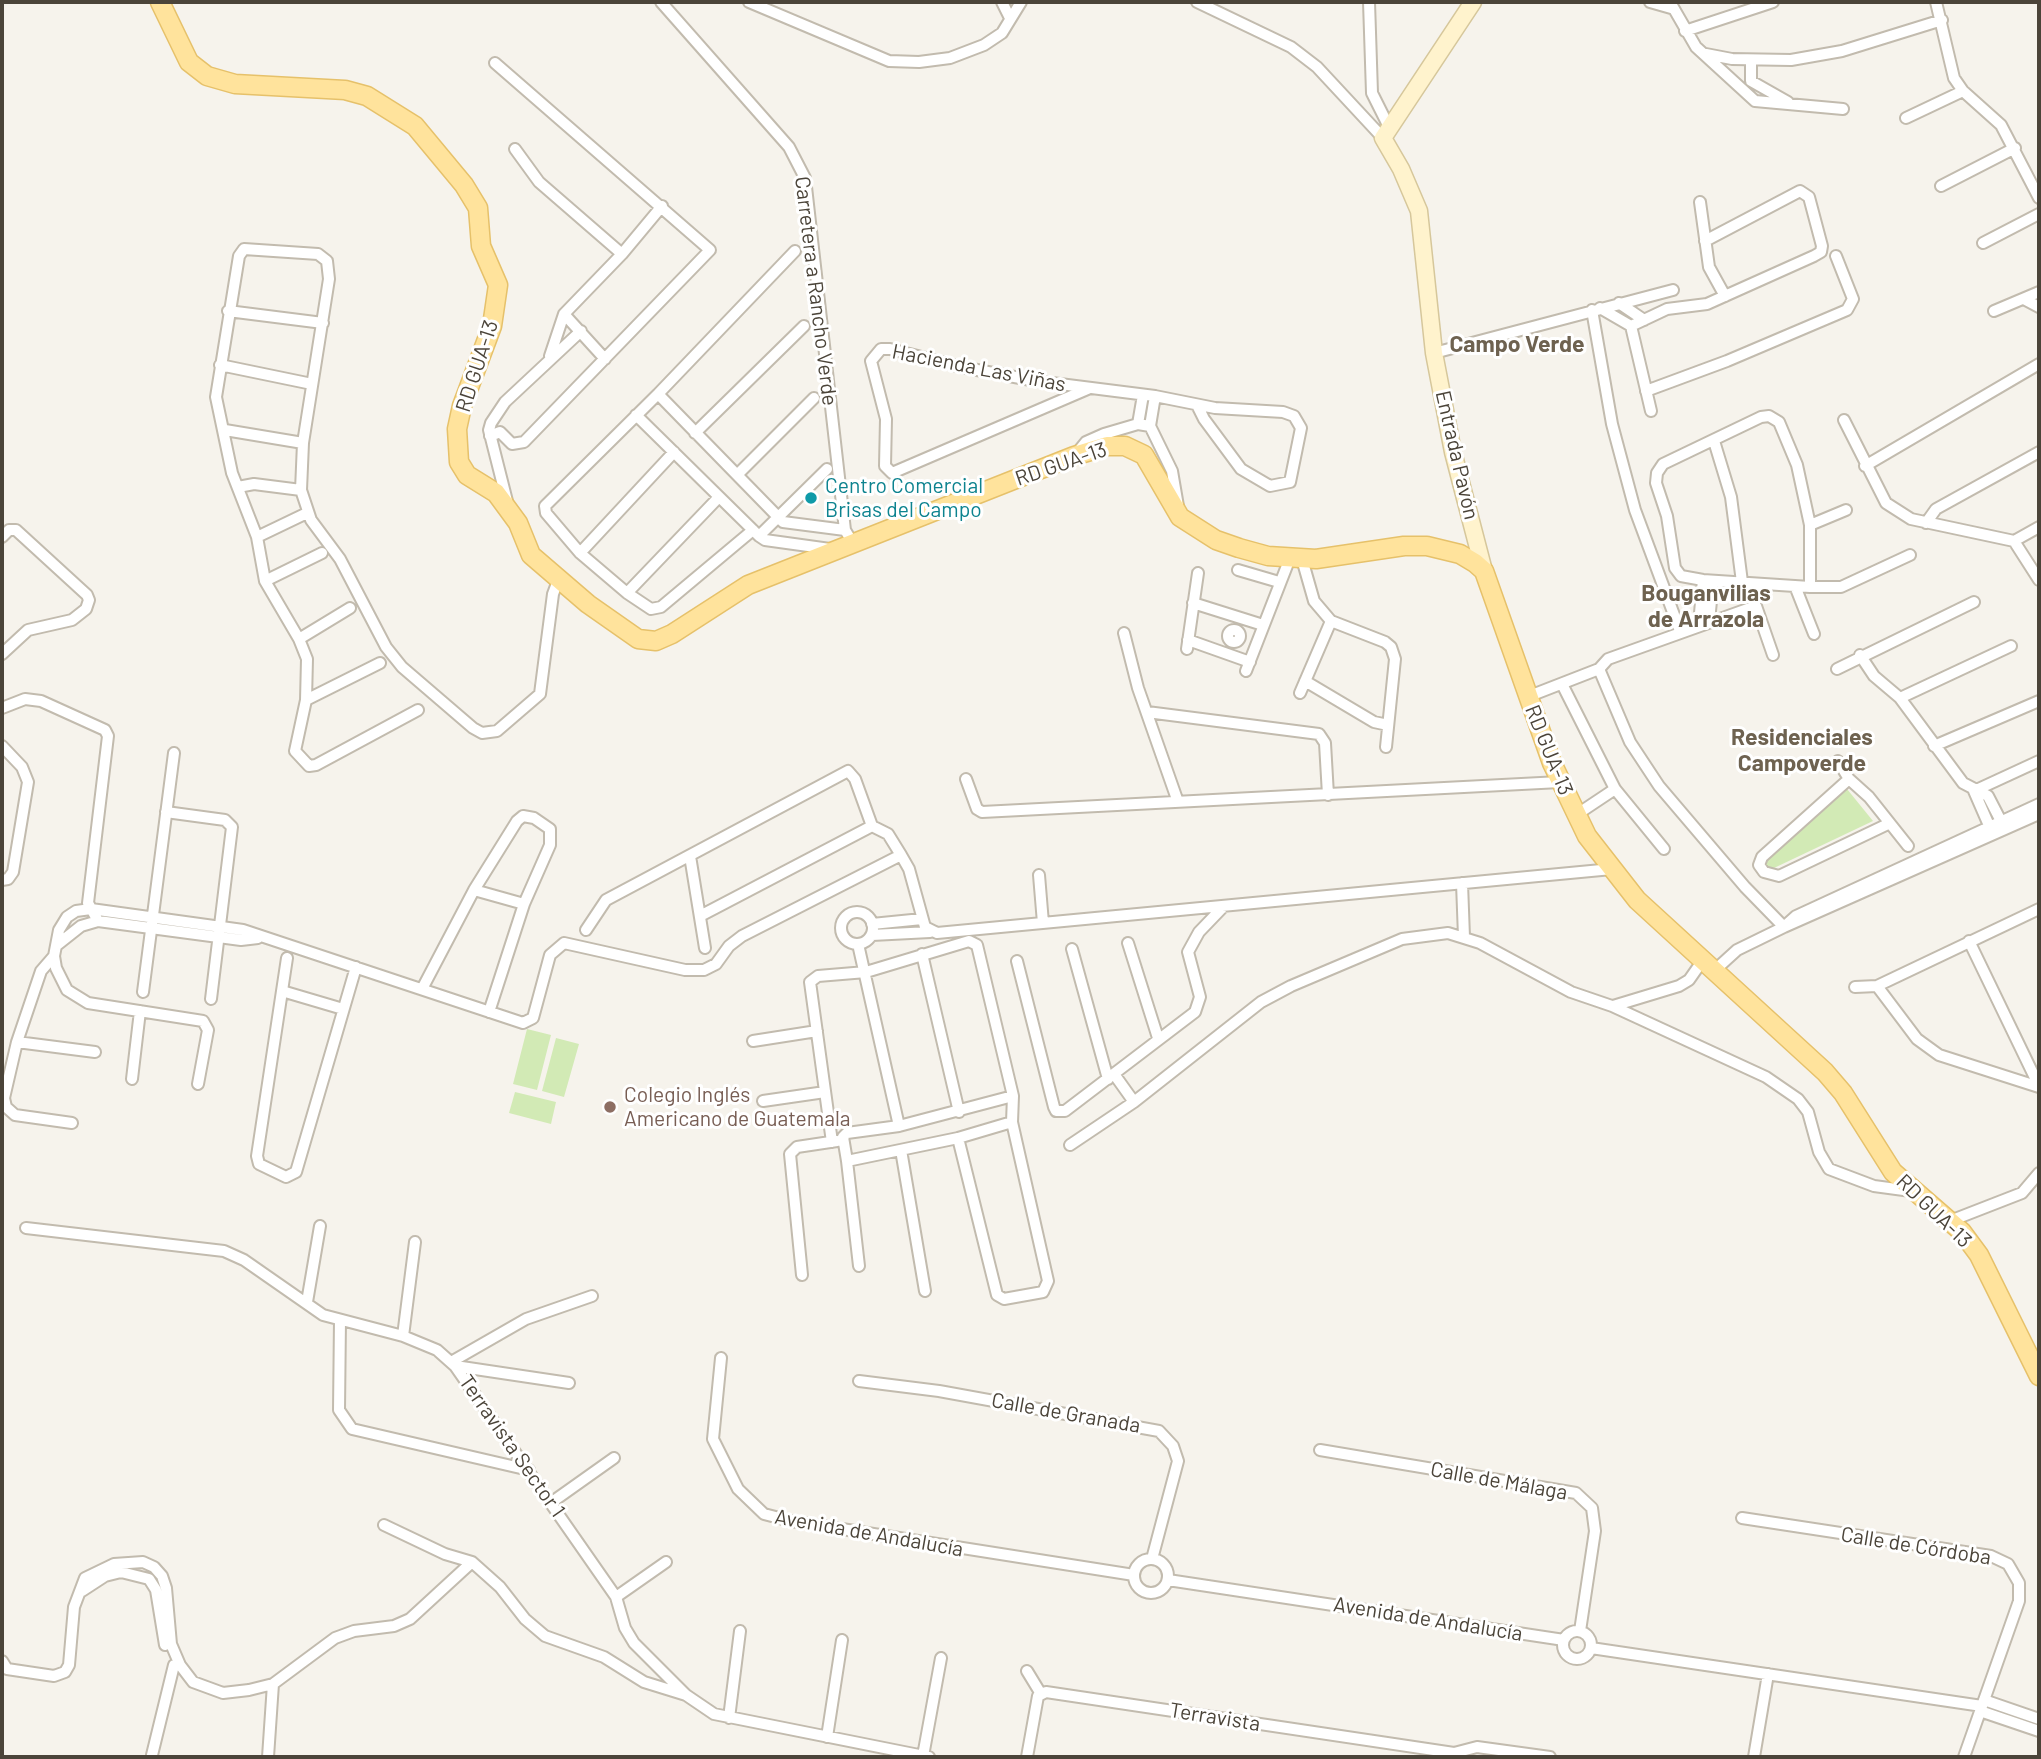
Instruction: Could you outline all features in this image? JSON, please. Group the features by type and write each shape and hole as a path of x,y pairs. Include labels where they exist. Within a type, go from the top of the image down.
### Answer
{"main road":[{"name":"RD GUA-13","path":"160,2 189,62 207,76 235,84 345,90 367,96 415,126 464,185 478,208 481,246 498,285 492,326 462,406 457,429 459,462 467,475 496,493 518,523 531,555 623,631 638,639 656,641 748,585 847,542 1107,446 1136,450 1155,469 1180,517"},
{"path":"1180,517 1227,544 1255,553 1296,559 1328,559 1404,546 1427,546 1460,554 1484,571"},
{"name":"RD GUA-13","path":"1484,571 1527,697 1560,782 1576,815 1612,869 1637,900 1767,1016 1843,1093 1882,1158 1911,1191 1951,1221 1979,1255 2039,1376"}],"street":[{"name":"Carretera a Rancho Verde","path":"661,2 789,147 805,178 847,542"},
{"path":"749,2 889,61 919,62 950,58 984,45 1002,33 1021,2"},
{"path":"1002,2 1010,18"},
{"path":"1197,2 1291,47 1386,133"},
{"path":"1369,2 1372,93 1386,133"},
{"path":"1386,133 1474,2"},
{"path":"1650,2 1670,5 1685,31 1755,101 1843,109"},
{"path":"1685,31 1773,2"},
{"path":"1936,2 1954,78 1963,91 2001,125 2039,198"},
{"path":"1706,54 1751,60 1791,60 1842,51 1942,20"},
{"path":"1751,60 1751,81 1795,106"},
{"path":"490,436 500,432 512,444 524,442 710,250 663,206 495,64"},
{"path":"1906,118 1963,91"},
{"name":"Entrada Pavón","path":"1386,133 1419,211 1434,353 1453,452 1484,571"},
{"path":"515,149 539,182 622,254"},
{"path":"1941,187 2015,149"},
{"path":"1631,326 1667,309 1707,304 1822,250 1810,197 1800,191 1705,241"},
{"path":"1700,202 1709,267 1725,296"},
{"path":"549,359 564,314 622,254 663,206"},
{"path":"1983,243 2039,214"},
{"path":"418,710 316,765 309,766 295,751 306,701 307,659 299,639 265,581 257,537 232,473 216,397 228,311 239,256 244,249 318,254 327,261 329,279 303,443 300,490 307,513 340,559 396,660 473,729 482,733 496,731 540,694 553,594 559,578"},
{"path":"795,251 658,394 546,503 546,513 580,553 627,593 648,608 660,607 756,533 780,519 827,469"},
{"path":"1646,391 1727,361 1847,310 1853,299 1836,256"},
{"path":"1434,353 1673,290"},
{"path":"1994,311 2039,292"},
{"path":"2024,299 2039,307"},
{"path":"1619,303 1644,320"},
{"path":"1596,309 1631,326"},
{"path":"1596,309 1612,424 1634,510 1680,631"},
{"path":"228,311 323,323"},
{"path":"564,314 605,359"},
{"path":"695,433 804,326"},
{"path":"1631,326 1651,411"},
{"path":"509,510 490,436 491,423 505,402 581,331"},
{"name":"Hacienda Las Viñas","path":"1090,388 892,473 885,466 886,419 871,361 881,349 890,349 974,370 1155,396 1197,405 1283,412 1294,416 1301,433 1290,482 1284,486 1270,486 1241,468 1204,419 1197,405"},
{"path":"1865,466 2039,364"},
{"path":"220,365 312,384"},
{"path":"658,394 780,519 847,542"},
{"path":"1143,395 1144,425 1172,471 1180,517"},
{"path":"1144,425 1155,396"},
{"path":"737,475 814,398"},
{"path":"636,415 756,533 778,542 847,542"},
{"path":"1810,587 1810,525 1797,466 1779,422 1760,417 1662,464 1656,483 1667,516 1675,568 1681,576 1795,586 1810,587 1841,587 1910,555"},
{"path":"1844,420 1886,503 1911,519 2014,541 2039,527"},
{"path":"1074,456 1086,442 1144,425"},
{"path":"225,430 303,443"},
{"path":"1713,441 1731,498 1742,582"},
{"path":"580,553 674,452"},
{"path":"1926,523 1936,509 2039,452"},
{"path":"238,486 254,484 300,490"},
{"path":"627,593 719,497"},
{"path":"1810,525 1846,510"},
{"path":"257,537 307,513"},
{"path":"778,542 780,519"},
{"path":"2,537 9,530 16,530 87,595 89,600 86,609 72,620 28,630 2,654"},
{"path":"2014,541 2039,580"},
{"path":"265,581 322,553"},
{"path":"1198,573 1187,644 1228,655 1248,667 1279,582 1296,559"},
{"path":"1296,559 1314,601 1331,621 1385,642 1391,648 1395,659 1386,747"},
{"path":"1238,570 1279,582"},
{"path":"1704,623 1708,580"},
{"path":"1795,586 1814,634"},
{"path":"1837,669 1860,655 1974,602"},
{"path":"1194,603 1263,625"},
{"path":"1527,697 1599,669 1608,659 1756,606 1773,655"},
{"path":"299,639 350,608"},
{"path":"1228,655 1236,637 1239,617"},
{"path":"1300,693 1331,621"},
{"path":"1124,633 1147,712 1178,802"},
{"path":"1236,637 1256,646"},
{"path":"1900,698 2011,646"},
{"path":"1860,655 1874,676 1900,698 1963,783 1974,791 1989,796 2003,825"},
{"path":"306,701 380,663"},
{"path":"1599,669 1639,759 1742,884 1784,927"},
{"path":"1305,681 1374,722 1388,725"},
{"path":"1562,684 1615,789 1664,849"},
{"path":"2,708 25,699 41,701 105,730 108,736 88,903 98,921"},
{"path":"1934,746 2039,701"},
{"path":"1147,712 1319,734 1325,743 1328,795"},
{"path":"2,747 22,767 28,782 13,873 10,878 2,880"},
{"path":"143,992 174,753"},
{"path":"1838,761 1849,779 1869,797 1908,846"},
{"path":"1974,791 2039,761"},
{"path":"586,930 606,900 848,771 855,779 872,826 888,834 901,855 908,869 922,919 930,932"},
{"path":"966,779 977,809 982,812 1560,782"},
{"path":"1742,884 1761,869 1762,857 1849,779"},
{"path":"1576,815 1615,789"},
{"path":"1974,791 1991,830"},
{"path":"2003,825 2039,804"},
{"path":"166,812 225,820 231,824 211,999"},
{"path":"1612,1006 1679,986 1709,965 1784,927 1991,830 2039,814"},
{"path":"422,989 474,890 517,821 523,817 534,818 547,825 551,834 550,845 524,904 489,1012"},
{"path":"1761,869 1779,876 1888,824"},
{"path":"700,916 872,826"},
{"path":"198,1084 207,1033 205,1023 197,1019 100,1005 77,997 61,980 56,951 64,920 76,911 91,909 218,932 243,930 529,1023 536,1009 550,955 564,943 685,970 707,970 742,936 901,855"},
{"path":"690,856 705,948"},
{"path":"872,930 930,932 1043,923 1612,869"},
{"path":"1039,875 1043,923"},
{"path":"1462,883 1464,937"},
{"path":"474,890 524,904"},
{"path":"1017,961 1056,1111 1065,1111 1198,1007 1200,997 1188,952 1199,932 1224,906"},
{"path":"1855,987 1877,986 2039,909"},
{"path":"858,944 844,939 841,932 844,919 856,912 869,918 872,930"},
{"path":"858,944 872,930 922,919"},
{"path":"72,1123 18,1117 8,1110 4,1098 17,1042 41,971 74,930 98,921 152,922"},
{"path":"1070,1145 1134,1102 1252,1008 1292,986 1402,939 1431,934 1464,937 1572,992 1612,1006 1766,1077 1798,1099 1808,1112 1819,1152 1829,1169 1854,1180 1911,1191"},
{"path":"1969,941 2039,1087"},
{"path":"859,1266 848,1161 838,1141 825,1092 810,987 813,979 866,972 965,942 977,945 1013,1096 1013,1122 1048,1281 1044,1292 1004,1299 997,1295 958,1138"},
{"path":"1128,943 1158,1038"},
{"path":"858,944 899,1126"},
{"path":"1072,949 1111,1076 1134,1102"},
{"path":"922,954 959,1112"},
{"path":"288,958 257,1156 259,1164 286,1177 296,1171 356,968"},
{"path":"1877,986 1917,1039 1939,1055 2039,1087"},
{"path":"282,991 343,1009"},
{"path":"132,1079 141,1011"},
{"path":"753,1041 817,1031"},
{"path":"17,1042 95,1052"},
{"path":"763,1101 825,1092"},
{"path":"802,1275 790,1154 797,1147 838,1141 847,1133 899,1126 1013,1096"},
{"path":"848,1161 958,1138 1013,1122"},
{"path":"901,1150 925,1291"},
{"path":"1951,1221 2022,1193 2039,1173"},
{"path":"307,1302 320,1226"},
{"name":"Terravista Sector 1","path":"26,1228 224,1251 244,1261 323,1315 403,1336 437,1350 453,1364 616,1597 625,1628 634,1643 686,1695 707,1711 729,1718 926,1757"},
{"path":"403,1336 415,1242"},
{"path":"453,1364 526,1319 592,1296"},
{"path":"341,1320 339,1410 352,1429 529,1470"},
{"name":"Avenida de Andalucía","path":"721,1358 713,1439 738,1489 764,1514 791,1521 1134,1575"},
{"path":"453,1364 569,1383"},
{"name":"Calle de Granada","path":"859,1381 1158,1431 1173,1446 1178,1461 1152,1559"},
{"name":"Calle de Málaga","path":"1320,1450 1576,1493 1592,1508 1595,1531 1580,1631"},
{"path":"552,1502 614,1458"},
{"name":"Calle de Córdoba","path":"1742,1518 1991,1556 2008,1564 2020,1583 2019,1601 1964,1757"},
{"path":"384,1525 445,1554 472,1562 500,1587 524,1619 545,1636 604,1657 644,1682 686,1695"},
{"path":"1152,1559 1163,1563 1168,1580 1157,1592 1146,1592 1138,1586 1134,1575 1141,1562 1152,1559"},
{"path":"3,1666 54,1676 65,1672 69,1665 77,1595 85,1578 114,1564 143,1562 154,1567 166,1588 173,1653 188,1676"},
{"path":"77,1595 105,1576 121,1572 149,1579 156,1590 164,1643 174,1665 197,1685 223,1693 273,1684 335,1637 354,1631 394,1626 410,1619 472,1562"},
{"path":"616,1597 666,1562"},
{"name":"Avenida de Andalucía","path":"1168,1580 1564,1640"},
{"path":"729,1718 740,1631"},
{"path":"1580,1631 1590,1639 1591,1648 1582,1658 1573,1658 1565,1652 1564,1640 1571,1632 1580,1631"},
{"path":"827,1737 842,1640"},
{"path":"1591,1648 1982,1706 2039,1719"},
{"path":"926,1757 941,1658"},
{"path":"152,1755 174,1665"},
{"path":"1027,1671 1041,1694 1036,1702 1027,1757"},
{"path":"1754,1757 1768,1674"},
{"path":"268,1757 273,1684"},
{"name":"Terravista","path":"1041,1694 1046,1692 1453,1755 1477,1747 1550,1757"},
{"path":"1982,1706 2039,1731"}],"green space":[{"path":"1847,789 1873,821 1774,868 1766,866 1766,855"},
{"path":"527,1029 551,1035 537,1090 513,1084"},
{"path":"556,1038 579,1044 564,1097 542,1091"},
{"path":"515,1092 556,1102 551,1124 509,1113"}],"place":[{"name":"Centro Comercial Brisas del Campo","path":"811,498"},
{"name":"Colegio Inglés Americano de Guatemala","path":"610,1107"}],"district":[{"name":"Campo Verde","path":"1517,344"},
{"name":"Bouganvilias de Arrazola","path":"1706,606"},
{"name":"Residenciales Campoverde","path":"1802,750"}]}
